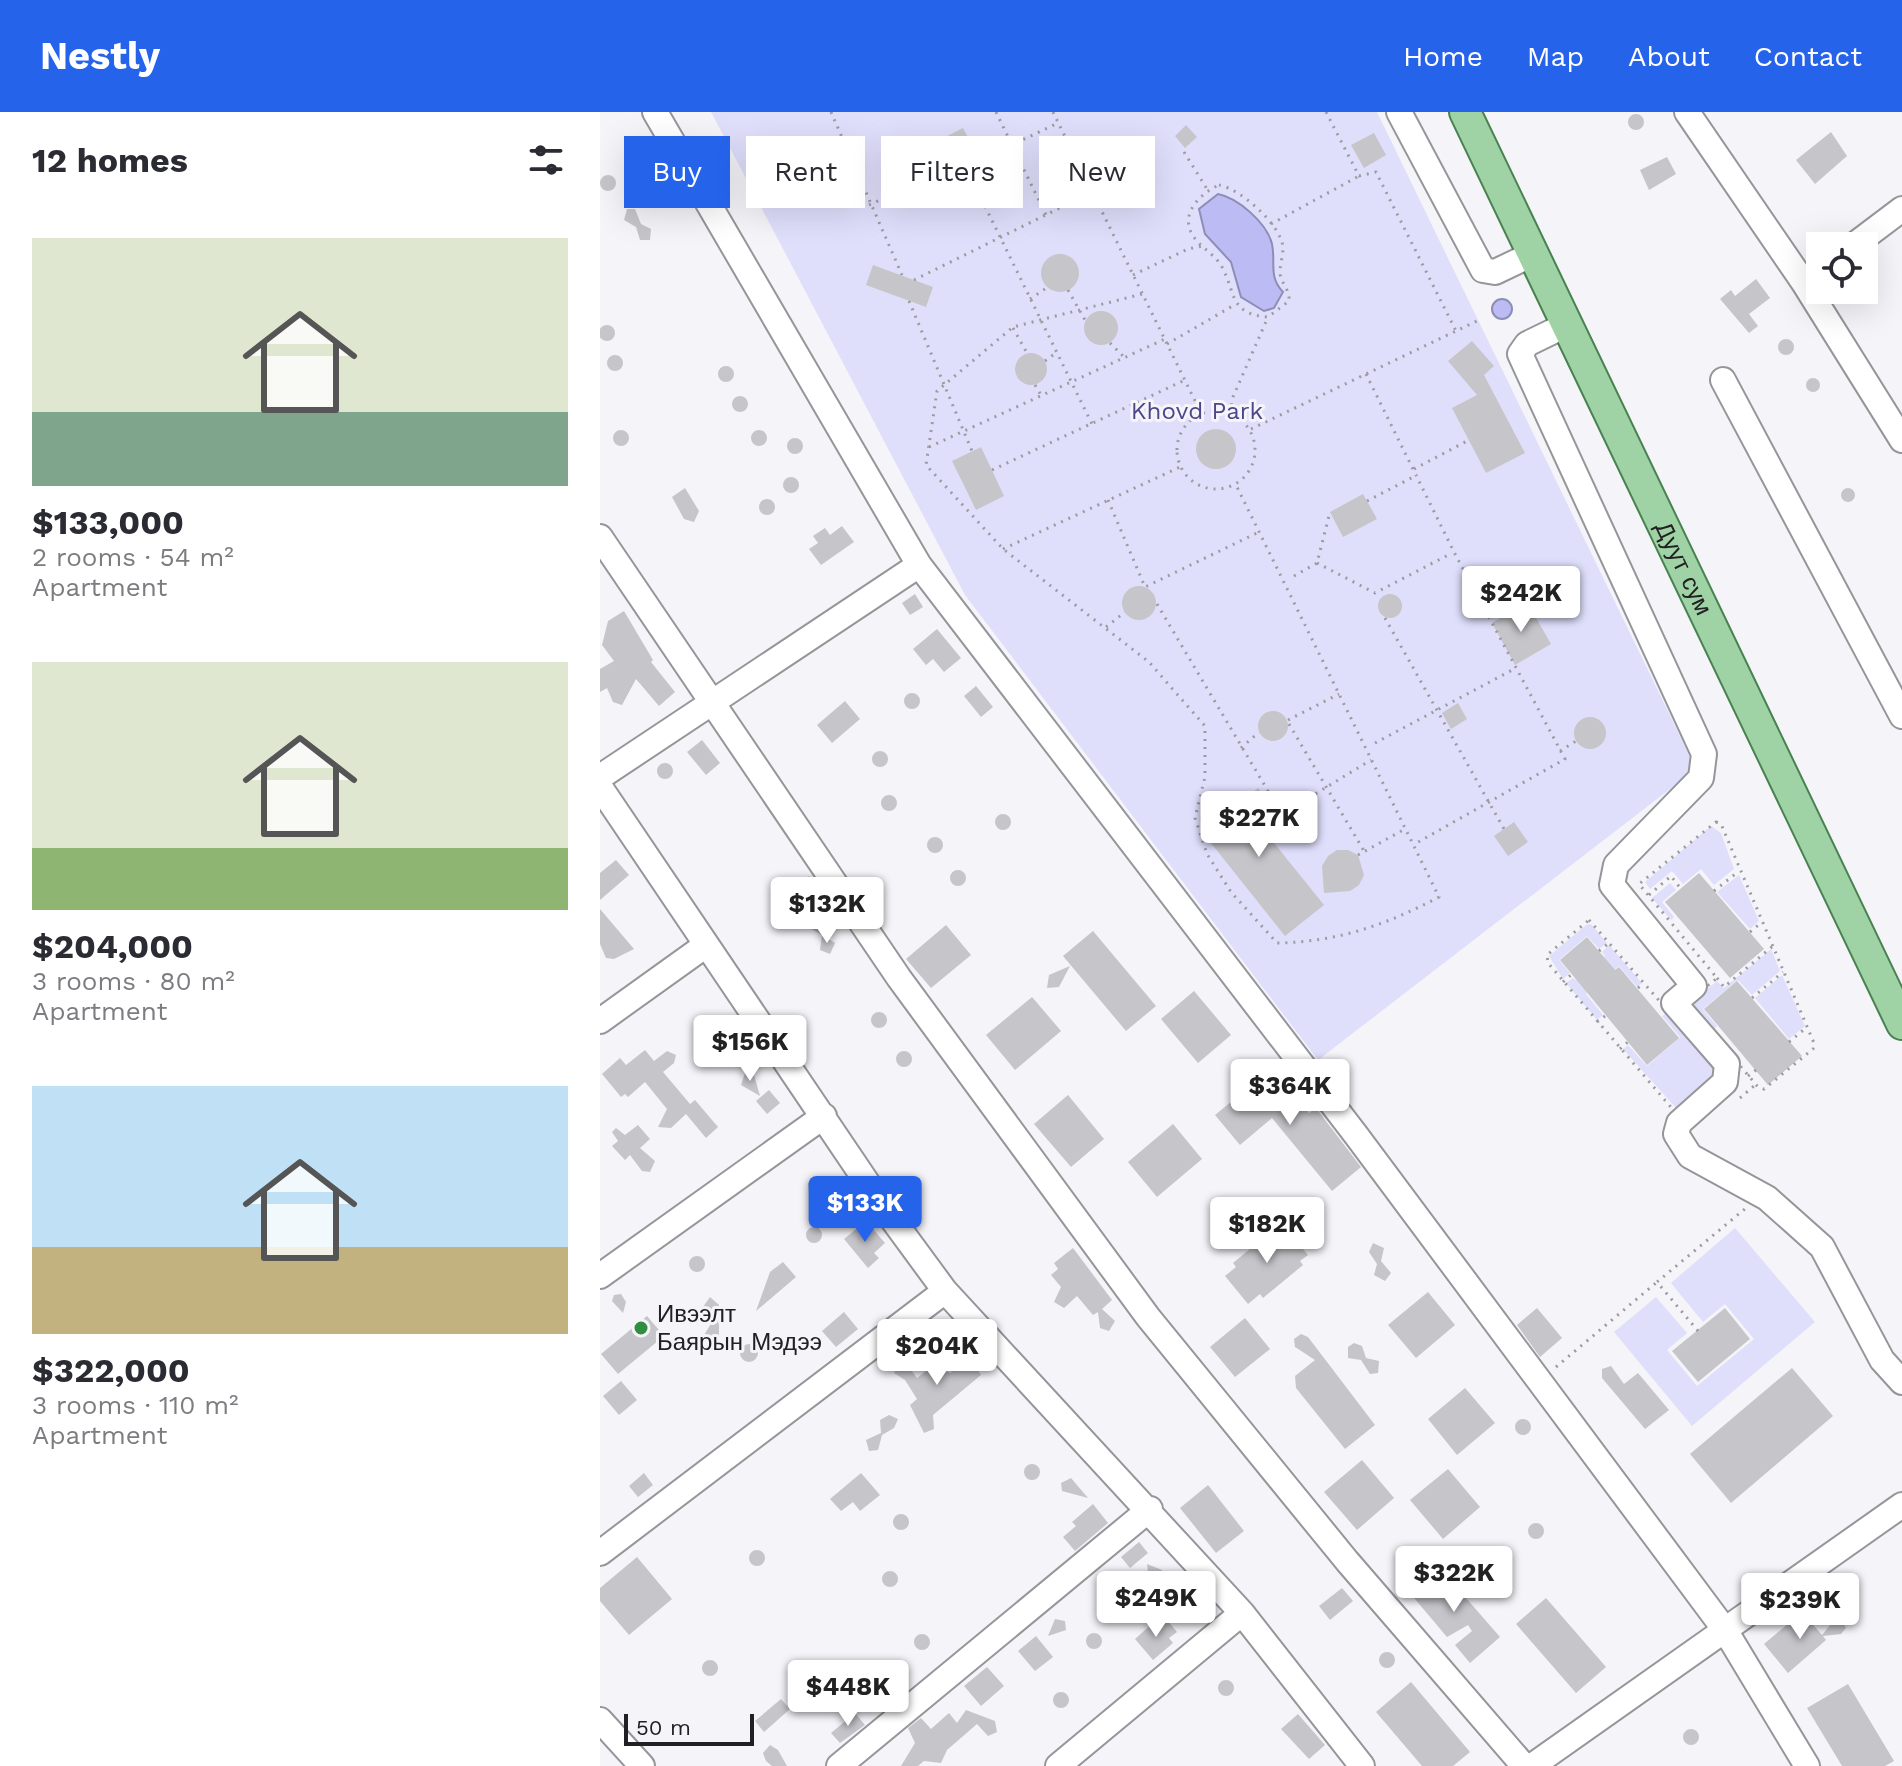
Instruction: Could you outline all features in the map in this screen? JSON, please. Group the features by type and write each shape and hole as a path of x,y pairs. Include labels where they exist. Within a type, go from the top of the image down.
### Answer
{"main road":[{"name":"Дуут сум","path":"1465,112 1902,1024"}],"street":[{"path":"655,112 919,565 1725,1630 1807,1766"},
{"path":"1687,112 1806,269"},
{"path":"1402,113 1483,270 1495,272 1533,254"},
{"path":"1872,232 1902,209"},
{"path":"1827,304 1902,440"},
{"path":"1566,325 1527,344 1520,354 1704,754 1701,778 1616,865 1612,885 1640,903 1694,986 1674,1003 1727,1064 1725,1082 1679,1123 1676,1134 1690,1156 1761,1195 1822,1247 1882,1360 1902,1382"},
{"path":"1723,380 1902,716"},
{"path":"600,537 965,1072 1148,1317 1347,1561 1524,1766"},
{"path":"600,777 919,565"},
{"path":"600,787 887,1212 945,1291 1086,1446 1150,1509 1242,1613 1362,1766"},
{"path":"600,1021 706,945"},
{"path":"600,1276 824,1116"},
{"path":"600,1553 945,1291"},
{"path":"1532,1766 1902,1505"},
{"path":"839,1766 1150,1509"},
{"path":"1058,1766 1242,1613"},
{"path":"600,1720 642,1766"}],"path":[{"path":"831,112 902,275"},
{"path":"996,112 1008,136"},
{"path":"1053,112 1201,413"},
{"path":"1326,112 1359,176"},
{"path":"1023,140 1058,123"},
{"path":"1184,152 1208,190"},
{"path":"1023,168 1046,215"},
{"path":"1271,224 1359,176 1376,172 1456,331"},
{"path":"1230,413 1233,397 1268,317 1289,301 1289,291 1280,275 1283,247 1271,224 1233,187 1219,185 1198,198 1189,224 1192,235 1222,266 1237,303 1254,316 1268,317"},
{"path":"869,205 881,200"},
{"path":"985,208 1092,424"},
{"path":"914,280 1060,208"},
{"path":"1133,275 1188,249 1202,246"},
{"path":"1030,299 1048,287"},
{"path":"1068,290 1085,320"},
{"path":"1142,294 1013,327 937,391 926,465 1003,549 1149,662 1205,726 1205,777 1195,818 1207,854 1231,892 1277,943 1315,942 1349,936 1406,914 1439,897 1236,485"},
{"path":"909,301 972,451"},
{"path":"929,447 1124,357 1166,342 1237,303"},
{"path":"1251,429 1479,320"},
{"path":"1013,327 1027,353"},
{"path":"1110,343 1124,357"},
{"path":"1045,361 1057,352"},
{"path":"1366,374 1454,552 1565,759 1413,845"},
{"path":"992,470 1185,380"},
{"path":"1035,385 1041,395"},
{"path":"1220,410 1230,413 1251,429 1257,449 1251,470 1236,485 1220,490 1204,488 1190,480 1180,467 1176,451 1179,435 1188,422 1201,413 1220,410"},
{"path":"1414,469 1469,440"},
{"path":"1003,549 1180,467"},
{"path":"1367,501 1417,475"},
{"path":"1108,500 1145,587 1259,532"},
{"path":"969,512 974,507"},
{"path":"1294,576 1317,563 1330,512"},
{"path":"1375,593 1454,552"},
{"path":"1317,563 1380,598"},
{"path":"1157,604 1281,813"},
{"path":"1106,627 1125,612"},
{"path":"1385,618 1504,829"},
{"path":"1375,743 1516,668"},
{"path":"1339,694 1288,722 1364,851"},
{"path":"1241,748 1259,732"},
{"path":"1560,751 1576,741"},
{"path":"1261,827 1371,760"},
{"path":"1717,978 1687,1003 1748,1076 1764,1089 1813,1049 1807,1027 1773,946 1762,922 1721,824 1711,823 1639,884 1640,903 1717,978 1724,987 1773,946"},
{"path":"1358,855 1405,829"},
{"path":"1714,891 1740,870"},
{"path":"1640,903 1671,876 1681,889"},
{"path":"1589,920 1716,1066 1713,1079 1675,1112 1563,982 1548,963 1547,955 1589,920"},
{"path":"1750,932 1762,922"},
{"path":"1599,951 1609,943"},
{"path":"1752,998 1783,971"},
{"path":"1563,982 1572,974"},
{"path":"1638,988 1644,983"},
{"path":"1597,1022 1605,1016"},
{"path":"1789,1042 1807,1027"},
{"path":"1620,1049 1628,1042"},
{"path":"1748,1076 1756,1070"},
{"path":"1539,1381 1761,1195"},
{"path":"1657,1282 1698,1331"}],"green space":[{"name":"Khovd Park","path":"711,112 1377,112 1696,769 1318,1060 965,595 761,208 865,208 865,136 746,136 746,179 730,148 730,136 724,136"},
{"path":"1711,826 1721,833 1734,869 1714,885 1701,869 1683,884 1672,871 1650,889 1645,882"},
{"path":"1739,875 1759,921 1750,929 1717,892"},
{"path":"1670,883 1676,890 1662,902 1674,917 1671,920 1652,898"},
{"path":"1591,924 1607,943 1599,949 1587,936 1559,960 1570,973 1563,979 1549,956"},
{"path":"1609,945 1642,983 1637,987 1619,966 1586,994 1603,1015 1597,1020 1566,983 1573,978 1576,980 1605,956 1602,952"},
{"path":"1771,949 1780,971 1752,995 1738,980 1703,1009 1717,1026 1713,1030 1690,1003 1717,981 1724,988"},
{"path":"1782,975 1805,1026 1789,1039 1755,998"},
{"path":"1667,1013 1714,1068 1712,1077 1676,1108 1623,1049 1628,1045 1647,1066 1680,1037 1662,1016"},
{"path":"1735,1228 1815,1322 1692,1426 1614,1332 1656,1297 1687,1333 1667,1350 1697,1386 1754,1339 1725,1304 1703,1322 1671,1283"}],"water":[{"path":"1218,194 1251,213 1269,236 1274,275 1283,292 1274,308 1264,311 1241,297 1231,262 1205,234 1199,209"},
{"path":"1502,299 1509,302 1512,309 1509,316 1502,319 1495,316 1492,309 1495,302"}],"building":[{"path":"1633,114 1639,114 1644,122 1642,128 1633,130 1628,125 1628,119"},
{"path":"1186,125 1197,137 1185,148 1175,136"},
{"path":"963,128 967,136 947,136"},
{"path":"1831,132 1847,156 1815,184 1796,160"},
{"path":"1374,133 1386,155 1364,168 1351,145"},
{"path":"1667,157 1676,174 1649,190 1640,170"},
{"path":"608,175 614,177 614,189 608,191 602,189 600,183 602,177"},
{"path":"627,209 635,209 641,224 651,229 650,240 640,240 636,227 624,220"},
{"path":"1060,254 1073,260 1079,273 1073,286 1060,292 1047,286 1041,273 1047,260"},
{"path":"873,265 933,287 926,307 866,285"},
{"path":"1756,279 1770,298 1749,314 1758,326 1749,333 1720,299 1731,290 1735,296"},
{"path":"1101,311 1113,316 1118,328 1113,340 1101,345 1089,340 1084,328 1089,316"},
{"path":"604,325 610,325 615,330 615,336 610,341 600,338 600,328"},
{"path":"1783,339 1789,339 1794,347 1792,353 1783,355 1778,350 1778,344"},
{"path":"1472,341 1494,366 1484,375 1525,453 1486,473 1452,408 1477,395 1448,361"},
{"path":"1031,353 1042,358 1047,369 1042,380 1031,385 1020,380 1015,369 1020,358"},
{"path":"612,355 618,355 623,363 621,369 612,371 607,366 607,360"},
{"path":"723,366 729,366 734,374 732,380 723,382 718,377 718,371"},
{"path":"1813,378 1820,385 1813,392 1806,385"},
{"path":"740,396 746,398 746,410 740,412 734,410 732,404 734,398"},
{"path":"1216,429 1230,435 1236,449 1230,463 1216,469 1202,463 1196,449 1202,435"},
{"path":"621,430 627,432 627,444 621,446 615,444 613,438 615,432"},
{"path":"756,430 762,430 767,438 765,444 756,446 751,441 751,435"},
{"path":"795,438 801,440 801,452 795,454 789,452 787,446 789,440"},
{"path":"981,447 1004,496 976,510 952,461"},
{"path":"788,477 794,477 799,485 797,491 788,493 783,488 783,482"},
{"path":"685,488 699,511 694,522 684,519 672,497"},
{"path":"1848,488 1855,495 1848,502 1841,495"},
{"path":"1363,494 1377,519 1343,537 1330,512"},
{"path":"764,499 770,499 775,507 773,513 764,515 759,510 759,504"},
{"path":"842,526 854,542 821,565 809,549 818,543 813,536 825,528 830,535"},
{"path":"1139,586 1151,591 1156,603 1151,615 1139,620 1127,615 1122,603 1127,591"},
{"path":"915,594 923,607 910,615 902,603"},
{"path":"1390,594 1399,597 1402,606 1399,615 1390,618 1381,615 1378,606 1381,597"},
{"path":"1527,602 1551,644 1515,665 1492,623"},
{"path":"624,611 653,660 651,662 675,692 659,706 636,679 622,705 613,702 607,688 600,692 600,669 614,661 602,645 608,621"},
{"path":"937,629 961,658 944,672 933,659 926,665 913,649"},
{"path":"976,686 993,707 981,717 964,696"},
{"path":"909,693 915,693 920,701 918,707 909,709 904,704 904,698"},
{"path":"845,701 860,719 832,743 817,725"},
{"path":"1458,703 1467,719 1451,729 1442,713"},
{"path":"1273,711 1284,715 1288,726 1284,737 1273,741 1262,737 1258,726 1262,715"},
{"path":"1590,717 1601,722 1606,733 1601,744 1590,749 1579,744 1574,733 1579,722"},
{"path":"702,740 720,763 706,775 687,752"},
{"path":"880,751 886,753 886,765 880,767 874,765 872,759 874,753"},
{"path":"662,763 668,763 673,771 671,777 662,779 657,774 657,768"},
{"path":"1258,788 1274,809 1257,822 1324,905 1285,936 1203,833 1200,818 1209,802 1226,795 1242,800"},
{"path":"889,795 895,797 895,809 889,811 883,809 881,803 883,797"},
{"path":"1003,814 1009,816 1009,828 1003,830 997,828 995,822 997,816"},
{"path":"1514,822 1528,842 1508,856 1494,836"},
{"path":"935,837 941,839 941,851 935,853 929,851 927,845 929,839"},
{"path":"1337,850 1348,850 1358,855 1364,875 1359,885 1350,891 1324,893 1322,866 1328,856"},
{"path":"616,860 629,875 600,900 600,873"},
{"path":"958,870 964,872 964,884 958,886 952,884 950,878 952,872"},
{"path":"1699,873 1764,949 1730,978 1665,902"},
{"path":"809,876 820,892 800,905 789,889"},
{"path":"600,909 634,949 614,959 606,958 600,944"},
{"path":"810,912 822,920 822,935 808,927"},
{"path":"946,925 971,955 931,988 906,959"},
{"path":"1093,931 1156,1006 1126,1031 1063,956"},
{"path":"822,935 835,943 830,954 820,950"},
{"path":"1587,937 1615,970 1619,967 1679,1038 1647,1065 1560,960"},
{"path":"1070,966 1059,987 1047,988 1049,975"},
{"path":"1737,981 1802,1056 1768,1085 1704,1009"},
{"path":"1194,991 1231,1035 1198,1063 1161,1019"},
{"path":"1032,997 1061,1031 1015,1070 986,1035"},
{"path":"879,1012 885,1014 885,1026 879,1028 873,1026 871,1020 873,1014"},
{"path":"645,1050 654,1061 667,1051 676,1055 674,1063 663,1072 690,1104 695,1100 718,1127 706,1138 686,1114 671,1128 658,1127 667,1109 645,1082 628,1097 625,1094 621,1097 602,1074 620,1058 626,1065"},
{"path":"904,1051 910,1053 910,1065 904,1067 898,1065 896,1059 898,1053"},
{"path":"1272,1068 1309,1113 1316,1108 1361,1167 1332,1191 1272,1118 1240,1145 1215,1115"},
{"path":"745,1073 754,1075 760,1096 741,1085"},
{"path":"769,1090 780,1103 767,1114 756,1101"},
{"path":"1068,1095 1104,1139 1071,1167 1034,1124"},
{"path":"1173,1124 1202,1159 1157,1197 1128,1162"},
{"path":"638,1125 650,1139 640,1148 655,1161 650,1172 642,1171 630,1155 625,1160 612,1146 618,1141 612,1132 616,1128 625,1135"},
{"path":"815,1179 823,1184 823,1197 837,1206 835,1216 825,1217 821,1199 809,1191 808,1183"},
{"path":"866,1221 885,1243 874,1253 879,1258 868,1268 844,1239"},
{"path":"811,1227 817,1227 822,1235 820,1241 811,1243 806,1238 806,1232"},
{"path":"1285,1227 1308,1255 1300,1261 1303,1265 1263,1298 1260,1294 1248,1304 1225,1276 1236,1267 1233,1263 1273,1230 1276,1234"},
{"path":"1373,1243 1384,1248 1381,1261 1391,1273 1385,1281 1374,1275 1377,1264 1369,1252"},
{"path":"1073,1248 1112,1300 1102,1309 1115,1321 1109,1331 1100,1328 1098,1312 1093,1315 1077,1296 1064,1308 1054,1302 1061,1287 1051,1275 1058,1269 1054,1263"},
{"path":"697,1256 703,1258 703,1270 697,1272 691,1270 689,1264 691,1258"},
{"path":"783,1262 796,1277 756,1311 770,1272"},
{"path":"1428,1292 1455,1325 1416,1358 1388,1325"},
{"path":"621,1294 626,1302 623,1313 612,1301 614,1295"},
{"path":"710,1297 719,1305 719,1339 710,1345 703,1337 713,1320 703,1307"},
{"path":"1537,1308 1562,1338 1540,1357 1517,1325"},
{"path":"1725,1308 1750,1339 1698,1382 1672,1351"},
{"path":"844,1312 858,1329 836,1347 822,1331"},
{"path":"647,1316 664,1336 618,1374 601,1354"},
{"path":"1245,1318 1270,1349 1235,1377 1210,1347"},
{"path":"1301,1334 1308,1337 1375,1425 1345,1449 1296,1388 1295,1376 1315,1360 1295,1347 1294,1339"},
{"path":"1354,1343 1362,1346 1366,1358 1379,1361 1378,1373 1370,1374 1361,1360 1348,1358 1348,1347"},
{"path":"749,1344 758,1353 749,1362 740,1353"},
{"path":"963,1353 969,1355 981,1375 933,1415 934,1429 924,1433 910,1405 917,1399 905,1380 894,1373 898,1364 895,1358 900,1355 917,1378 932,1366 951,1373 956,1357"},
{"path":"1611,1366 1624,1384 1638,1373 1669,1410 1645,1429 1602,1378 1602,1369"},
{"path":"1792,1368 1833,1416 1731,1503 1690,1454"},
{"path":"621,1381 637,1400 619,1415 603,1396"},
{"path":"1465,1388 1495,1423 1457,1455 1428,1419"},
{"path":"889,1415 898,1419 894,1428 882,1435 878,1450 869,1451 866,1440 881,1433 880,1420"},
{"path":"1523,1419 1529,1421 1529,1433 1523,1435 1517,1433 1515,1427 1517,1421"},
{"path":"1362,1460 1394,1498 1357,1530 1324,1492"},
{"path":"1032,1464 1038,1466 1038,1478 1032,1480 1026,1478 1024,1472 1026,1466"},
{"path":"1448,1469 1480,1507 1443,1539 1410,1500"},
{"path":"644,1473 653,1485 638,1497 629,1486"},
{"path":"861,1473 880,1495 860,1511 853,1502 841,1511 830,1499"},
{"path":"1071,1478 1088,1498 1062,1491 1061,1483"},
{"path":"1208,1485 1244,1531 1216,1553 1180,1508"},
{"path":"1093,1504 1108,1523 1075,1551 1063,1537 1076,1526 1072,1522"},
{"path":"901,1514 907,1516 907,1528 901,1530 895,1528 893,1522 895,1516"},
{"path":"1536,1523 1542,1525 1542,1537 1536,1539 1530,1537 1528,1531 1530,1525"},
{"path":"1139,1542 1148,1553 1130,1568 1121,1557"},
{"path":"754,1550 760,1550 765,1558 763,1564 754,1566 749,1561 749,1555"},
{"path":"637,1557 672,1599 629,1635 600,1601 600,1588"},
{"path":"1147,1564 1162,1570 1161,1582 1149,1580"},
{"path":"1439,1567 1500,1637 1470,1663 1455,1645 1472,1631 1468,1625 1447,1637 1409,1592"},
{"path":"887,1571 893,1571 898,1579 896,1585 887,1587 882,1582 882,1576"},
{"path":"1342,1588 1353,1601 1330,1620 1319,1606"},
{"path":"1546,1598 1606,1667 1576,1693 1516,1624"},
{"path":"1802,1612 1822,1635 1835,1619 1842,1620 1846,1628 1841,1634 1823,1636 1826,1640 1788,1673 1764,1644"},
{"path":"1055,1619 1065,1621 1066,1630 1048,1636"},
{"path":"1167,1620 1177,1632 1169,1638 1173,1643 1153,1660 1135,1639 1155,1621 1160,1627"},
{"path":"1094,1633 1100,1635 1100,1647 1094,1649 1088,1647 1086,1641 1088,1635"},
{"path":"919,1634 925,1634 930,1642 928,1648 919,1650 914,1645 914,1639"},
{"path":"1036,1636 1053,1657 1035,1671 1018,1651"},
{"path":"1387,1652 1393,1654 1393,1666 1387,1668 1381,1666 1379,1660 1381,1654"},
{"path":"707,1660 713,1660 718,1668 716,1674 707,1676 702,1671 702,1665"},
{"path":"833,1662 845,1668 843,1682 848,1691 846,1701 839,1699 837,1710 823,1666"},
{"path":"987,1667 1004,1686 981,1706 964,1686"},
{"path":"1226,1680 1232,1682 1232,1694 1226,1696 1220,1694 1218,1688 1220,1682"},
{"path":"1411,1682 1470,1752 1453,1766 1422,1766 1376,1712"},
{"path":"1848,1684 1894,1761 1885,1766 1842,1766 1807,1708"},
{"path":"1061,1692 1067,1694 1067,1706 1061,1708 1055,1706 1053,1700 1055,1694"},
{"path":"781,1699 790,1709 764,1732 755,1721"},
{"path":"966,1710 995,1721 997,1732 988,1736 977,1724 947,1750 941,1763 924,1761 918,1766 901,1766 915,1743 908,1728 921,1718 931,1729 949,1713 957,1723"},
{"path":"855,1713 865,1725 840,1743 831,1733"},
{"path":"1298,1714 1325,1745 1309,1759 1281,1729"},
{"path":"1691,1729 1699,1737 1691,1745 1683,1737"},
{"path":"770,1745 778,1750 787,1766 772,1766 766,1761 763,1753"}],"place":[{"name":"Ивээлт Баярын Мэдээ","path":"641,1328"}]}
